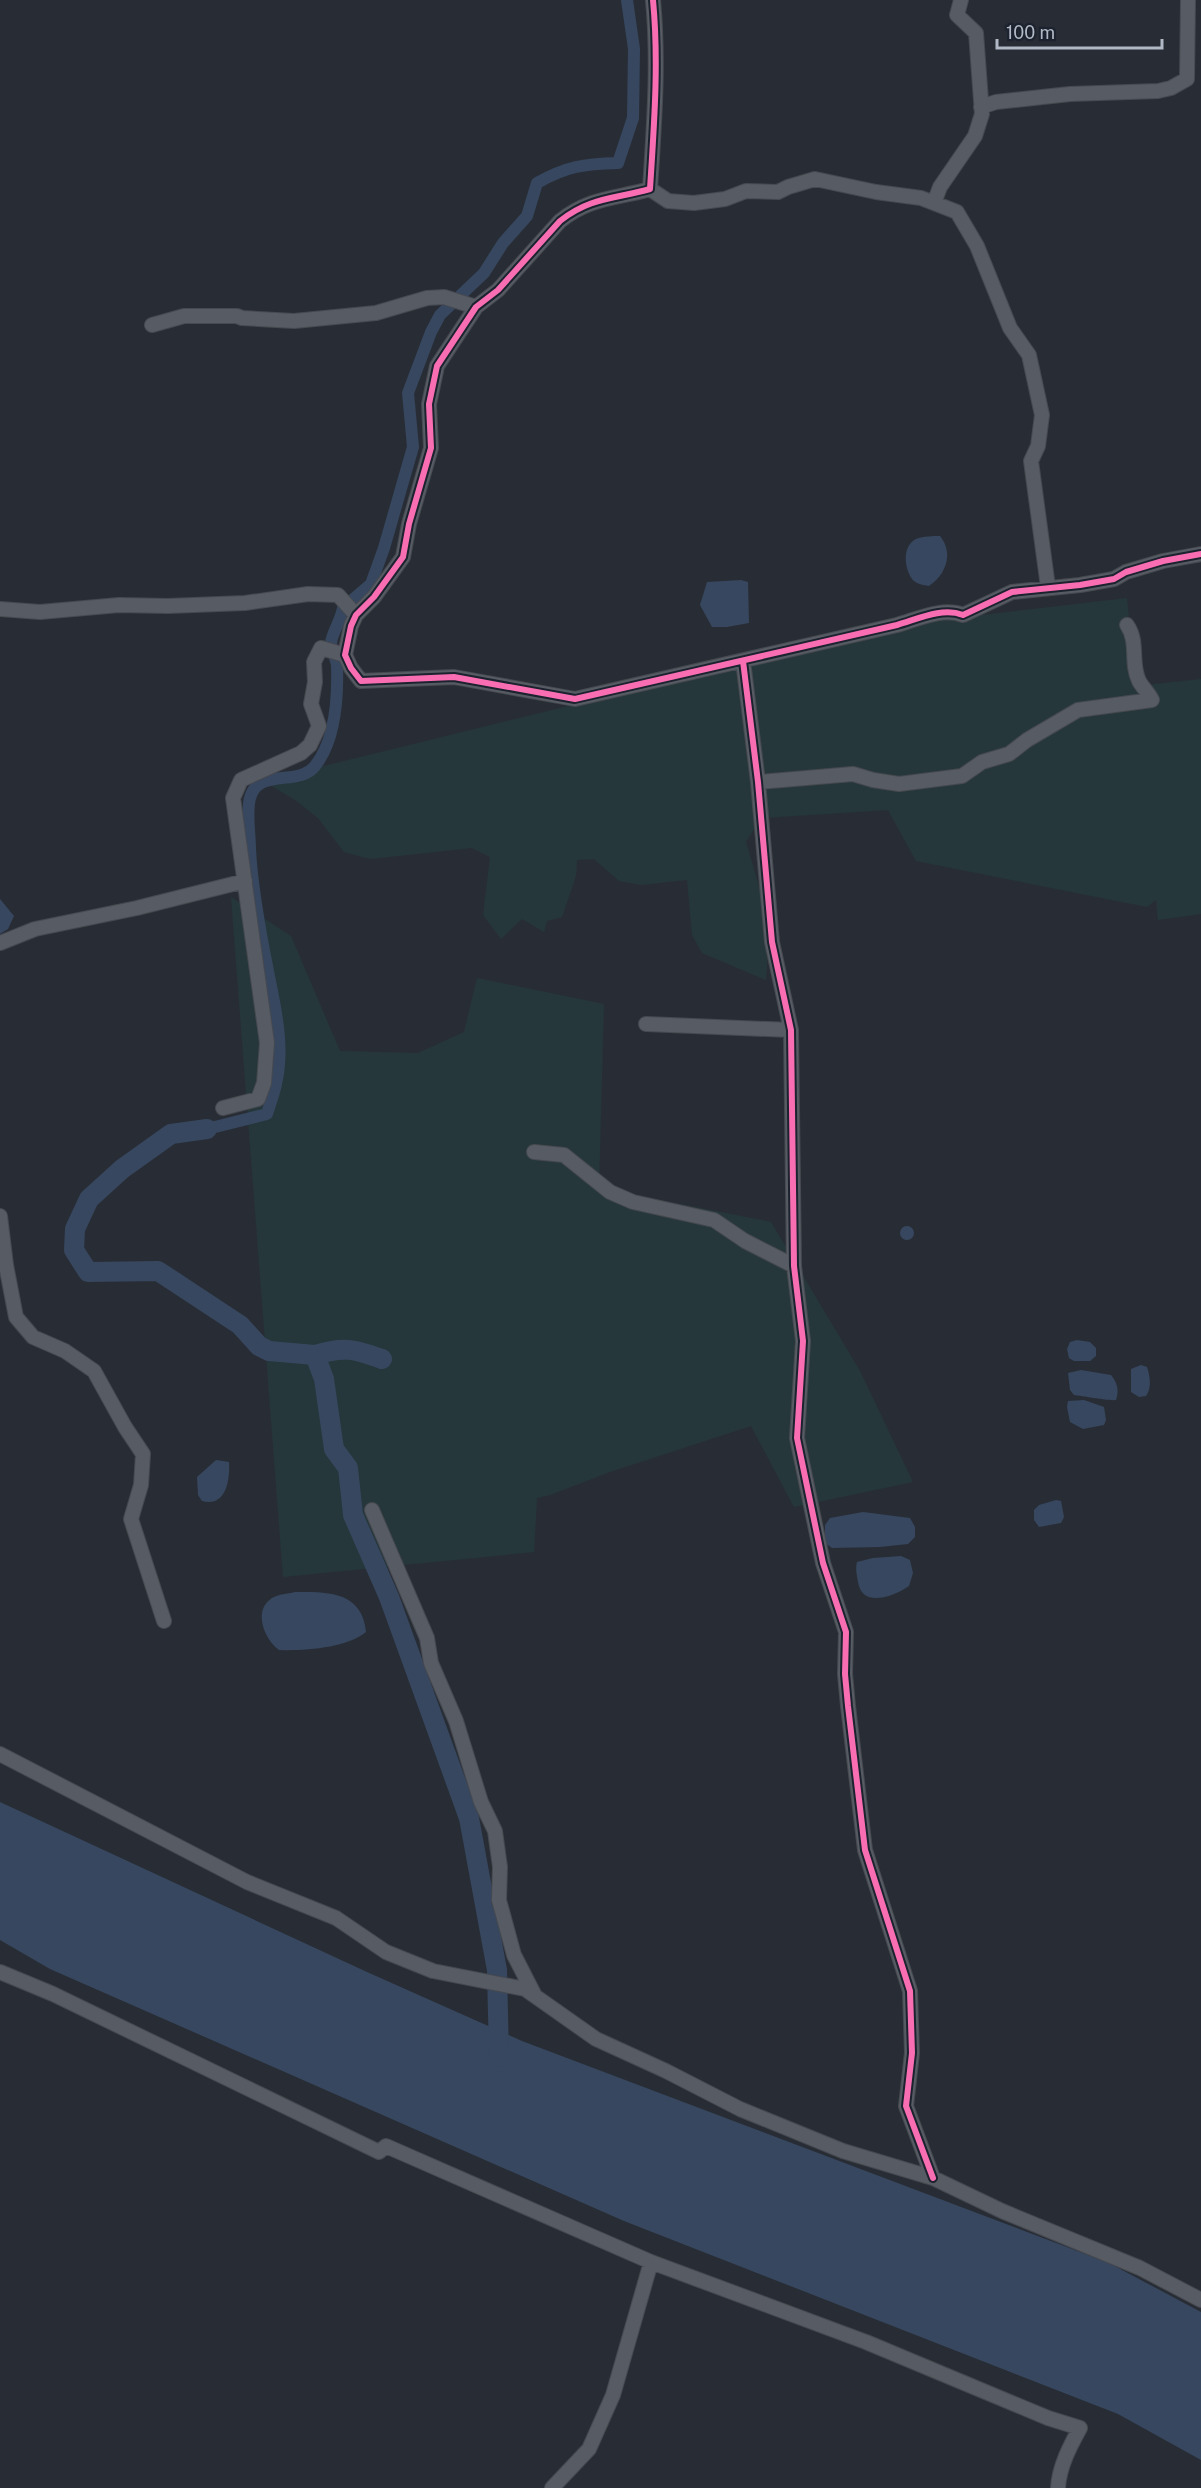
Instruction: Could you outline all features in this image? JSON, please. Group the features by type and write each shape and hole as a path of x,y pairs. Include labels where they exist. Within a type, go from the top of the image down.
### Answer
{"street":[{"path":"650,189 656,89 656,27 653,0"},
{"path":"934,203 940,187 975,136 982,114 976,33 957,15 961,0"},
{"path":"981,107 996,102 1070,94 1134,94 1171,88 1187,79 1188,0"},
{"path":"1048,587 1031,461 1038,446 1042,415 1029,355 1010,328 977,246 957,212 921,198 876,192 815,179 778,192 746,191 725,199 694,202 668,201 650,189 598,199 570,213 560,221 498,290 473,306 437,366 429,404 430,448 409,524 403,557 374,597 356,615 345,656 351,669 361,681 454,677 575,699 897,625 941,612 955,612 963,615 1012,592 1114,579 1126,572 1163,561 1201,554"},
{"path":"152,325 183,316 237,316 294,321 376,313 427,298 444,297 473,306"},
{"path":"0,609 40,612 119,605 245,603 308,594 338,595 356,615"},
{"path":"758,782 853,774 899,784 962,776 982,762 1009,754 1027,740 1078,710 1152,700 1148,691 1139,682 1133,634 1126,625"},
{"path":"223,1108 258,1099 264,1083 267,1043 233,798 241,780 301,753 310,745 319,726 311,704 315,682 314,662 321,648 345,656"},
{"path":"743,661 758,782 772,942 791,1030 794,1266 803,1341 797,1438 823,1563 846,1632 845,1674 865,1850 910,1991 912,2053 906,2106 933,2178"},
{"path":"0,942 35,928 137,908 245,881"},
{"path":"646,1024 791,1030"},
{"path":"534,1152 564,1155 610,1192 633,1202 714,1220 745,1240 794,1266"},
{"path":"0,1216 16,1317 33,1337 65,1352 94,1371 143,1454 141,1485 130,1519 164,1621"},
{"path":"372,1510 427,1638 430,1663 456,1721 481,1802 495,1832 500,1868 499,1900 514,1955 530,1993"},
{"path":"0,1754 247,1882 336,1918 386,1952 434,1971 477,1979 530,1993 596,2039 666,2071 740,2109 843,2151 933,2178 1002,2211 1140,2268 1201,2300"},
{"path":"0,1972 53,1994 379,2152 386,2145 651,2262 866,2342 1048,2418 1080,2428 1068,2449 1058,2479 1058,2488"},
{"path":"552,2488 589,2449 613,2395 651,2262"}],"shaded area":[{"path":"1127,598 1136,686 1201,679 1201,914 1158,920 1156,900 1147,907 916,861 888,810 761,818 746,842 770,924 766,980 702,953 692,935 687,880 641,885 619,881 594,859 577,860 576,876 562,917 547,921 544,932 522,919 501,939 483,915 490,857 472,848 370,859 344,852 318,818 295,800 263,781 897,625"},
{"path":"231,897 291,936 340,1051 418,1053 464,1032 477,978 604,1004 599,1188 771,1222 860,1371 913,1482 794,1507 751,1426 537,1498 534,1552 283,1577"}],"water":[{"path":"940,536 947,549 944,570 929,586 918,583 912,579 907,569 908,547 916,539"},
{"path":"741,580 748,582 749,623 712,627 700,605 707,582"},
{"path":"0,899 14,916 8,929 0,934"},
{"path":"904,1226 910,1226 914,1233 910,1240 904,1240 900,1236 900,1230"},
{"path":"1077,1340 1090,1342 1096,1348 1096,1356 1090,1361 1074,1361 1069,1358 1067,1349 1070,1342"},
{"path":"1141,1365 1147,1367 1150,1386 1146,1396 1139,1397 1131,1392 1131,1369"},
{"path":"1081,1370 1111,1375 1117,1387 1116,1400 1074,1395 1070,1390 1068,1373"},
{"path":"1084,1400 1104,1407 1106,1420 1104,1425 1083,1429 1070,1422 1068,1401"},
{"path":"216,1460 229,1462 229,1477 225,1491 216,1500 202,1501 198,1495 197,1477"},
{"path":"1056,1500 1061,1501 1064,1517 1061,1523 1039,1527 1034,1520 1034,1510 1039,1505"},
{"path":"863,1512 910,1518 915,1527 915,1537 908,1544 880,1547 832,1548 825,1543 825,1525 830,1518"},
{"path":"901,1556 910,1560 913,1573 909,1586 880,1598 872,1598 861,1590 856,1570 857,1562 873,1558"},
{"path":"295,1592 319,1592 350,1601 358,1608 366,1632 337,1645 313,1649 279,1650 265,1633 263,1610 272,1598"},
{"path":"0,1802 522,2041 1109,2263 1201,2312 1201,2460 1118,2414 624,2221 50,1969 0,1940"}],"waterway":[{"path":"207,1129 267,1114 279,1070 278,1027 259,925 251,864 248,817 250,798 254,789 261,783 299,776 308,772 315,766 327,744 334,717 337,690 337,665 331,646 332,639 343,608 371,584 384,548 413,447 408,393 431,332 440,315 484,273 503,243 527,216 537,183 576,167 618,163 633,118 634,49 627,0"},
{"path":"207,1129 171,1134 122,1169 89,1199 75,1229 74,1250 88,1272 158,1271 240,1325 259,1346 269,1351 315,1355 324,1379 334,1449 348,1468 353,1515 389,1597 469,1818 497,1970 499,2057"},
{"path":"315,1355 334,1350 349,1350 382,1359"}],"cycle path":[{"path":"653,0 656,71 650,189 592,203 560,221 498,290 476,307 437,366 429,404 431,448 409,524 403,557 374,597 356,615 351,626 345,655 361,681 454,677 575,699 897,625 938,613 963,615 1012,592 1114,579 1126,572 1163,561 1201,554"},
{"path":"743,661 758,782 772,942 791,1030 794,1266 803,1341 797,1438 823,1563 846,1632 845,1674 865,1850 910,1991 912,2053 906,2106 933,2178"}]}
